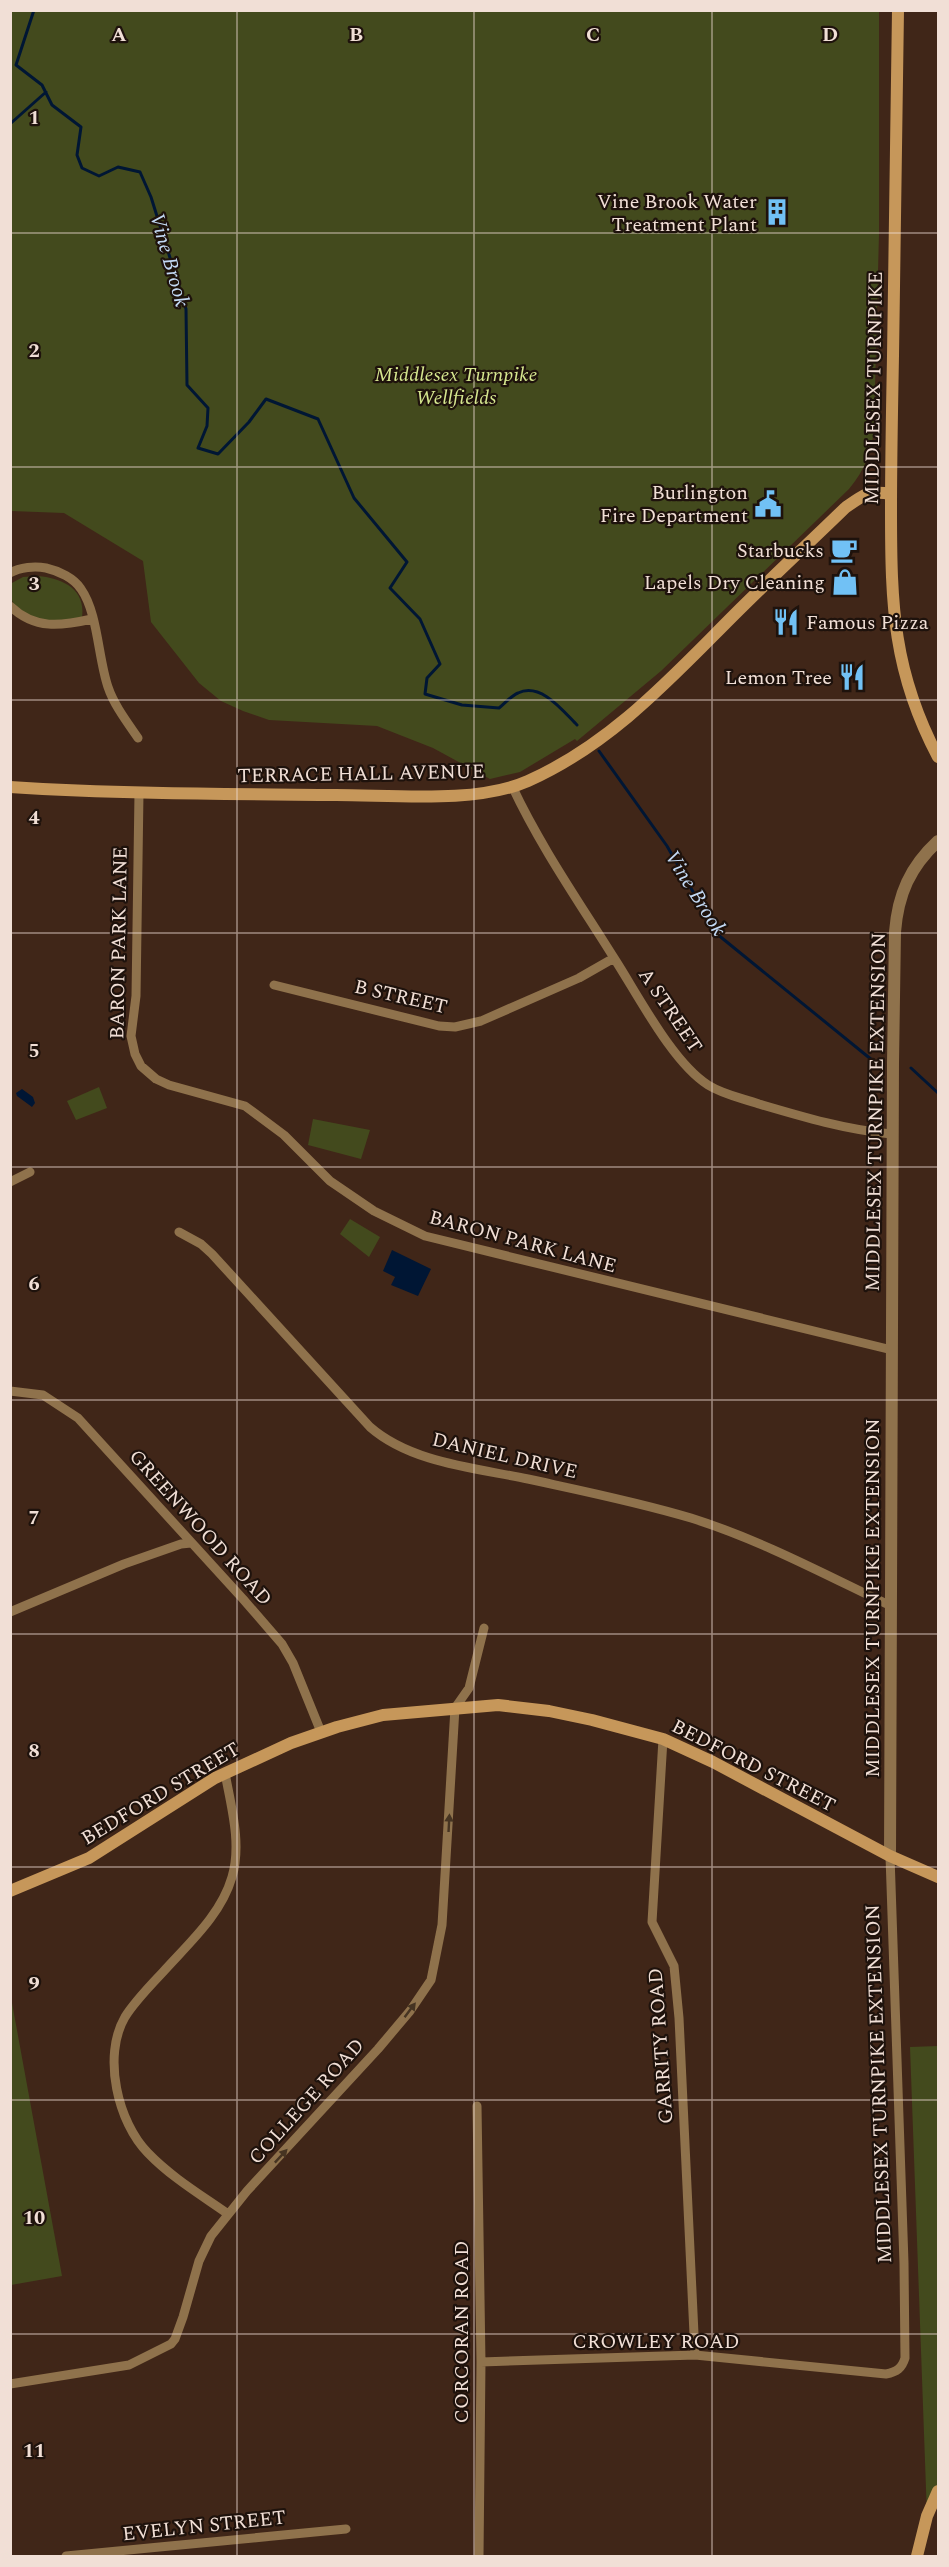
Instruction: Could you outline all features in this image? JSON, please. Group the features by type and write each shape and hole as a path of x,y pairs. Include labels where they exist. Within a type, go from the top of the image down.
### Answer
{"main road":[{"name":"MIDDLESEX TURNPIKE","path":"898,10 891,589 898,643 919,718 939,758"},
{"name":"TERRACE HALL AVENUE","path":"10,788 139,793 449,795 476,794 512,786 528,780 582,750 639,710 845,508 863,495 875,491 891,494"},
{"name":"BEDFORD STREET","path":"10,1892 89,1858 197,1788 273,1750 321,1732 383,1715 498,1705 549,1711 663,1739 713,1762 890,1856 939,1877"},
{"path":"917,2556 927,2516 939,2491"}],"street":[{"path":"10,573 27,567 43,567 73,580 81,589 92,620 108,689 138,738"},
{"path":"10,606 29,620 41,625 59,626 92,620"},
{"name":"A STREET","path":"512,786 538,837 674,1051 688,1068 707,1084 728,1094 848,1127 892,1134"},
{"name":"BARON PARK LANE","path":"139,793 136,996 131,1036 135,1054 141,1066 156,1080 245,1106 284,1135 330,1181 374,1211 424,1236 892,1350"},
{"name":"MIDDLESEX TURNPIKE EXTENSION","path":"901,2367 904,2358 904,2263 890,1856 892,1134 897,913 905,883 913,869 939,841"},
{"name":"B STREET","path":"274,985 439,1026 455,1027 481,1021 579,978 615,958"},
{"path":"10,1182 30,1172"},
{"name":"DANIEL DRIVE","path":"179,1233 201,1244 212,1254 370,1427 397,1445 464,1466 634,1502 703,1522 763,1545 891,1606"},
{"name":"GREENWOOD ROAD","path":"10,1391 43,1395 78,1418 282,1644 308,1696 321,1732"},
{"path":"10,1612 124,1564 181,1544 191,1543"},
{"path":"455,1708 469,1688 484,1628"},
{"name":"COLLEGE ROAD","path":"10,2384 129,2364 171,2344 181,2323 204,2248 228,2214 384,2041 410,2011 431,1980 442,1925 455,1708"},
{"name":"GARRITY ROAD","path":"663,1739 652,1922 674,1966 679,2017 694,2355"},
{"path":"225,1773 236,1847 232,1878 216,1912 124,2018 117,2042 115,2078 123,2115 138,2143 161,2165 228,2214"},
{"name":"CORCORAN ROAD","path":"477,2106 481,2362 479,2556"},
{"name":"CROWLEY ROAD","path":"481,2362 694,2355 886,2374 894,2373 901,2367"},
{"name":"EVELYN STREET","path":"66,2556 346,2529"}],"green space":[{"name":"Middlesex Turnpike Wellfields","path":"11,10 879,11 879,234 874,426 870,451 860,475 849,489 661,671 577,741 575,739 520,772 490,779 433,748 377,726 269,720 221,701 199,683 151,622 143,561 64,513 11,511"},
{"path":"38,576 56,579 71,587 80,599 82,617 51,624 18,611 11,599 10,584 23,577"},
{"path":"99,1087 107,1108 76,1120 67,1101"},
{"path":"313,1119 370,1130 361,1159 308,1145"},
{"path":"350,1219 380,1237 369,1257 340,1234"},
{"path":"10,1992 62,2276 11,2285 10,2285"},
{"path":"938,2046 938,2491 927,2516 910,2047"}],"water":[{"path":"22,1089 33,1097 35,1103 32,1107 17,1096 16,1093"},
{"path":"392,1250 431,1269 418,1296 391,1285 395,1277 383,1271"}],"waterway":[{"name":"Vine Brook","path":"34,10 16,65 42,85 52,105 81,127 77,155 82,168 99,176 118,167 140,172 151,197 186,309 187,385 208,408 207,426 198,448 218,454 249,422 266,399 318,419 354,498 407,562 390,588 420,619 440,664 427,678 425,694 462,705 499,708 518,693 535,691 551,700 577,725"},
{"path":"10,124 46,92"},
{"name":"Vine Brook","path":"599,751 667,846 717,934 872,1060"},
{"name":"Vine Brook","path":"911,1068 938,1093"}],"place":[{"name":"Vine Brook Water Treatment Plant","path":"777,212"},
{"name":"Burlington Fire Department","path":"768,504"},
{"name":"Starbucks","path":"844,550"},
{"name":"Lapels Dry Cleaning","path":"845,582"},
{"name":"Famous Pizza","path":"786,622"},
{"name":"Lemon Tree","path":"852,677"}]}
